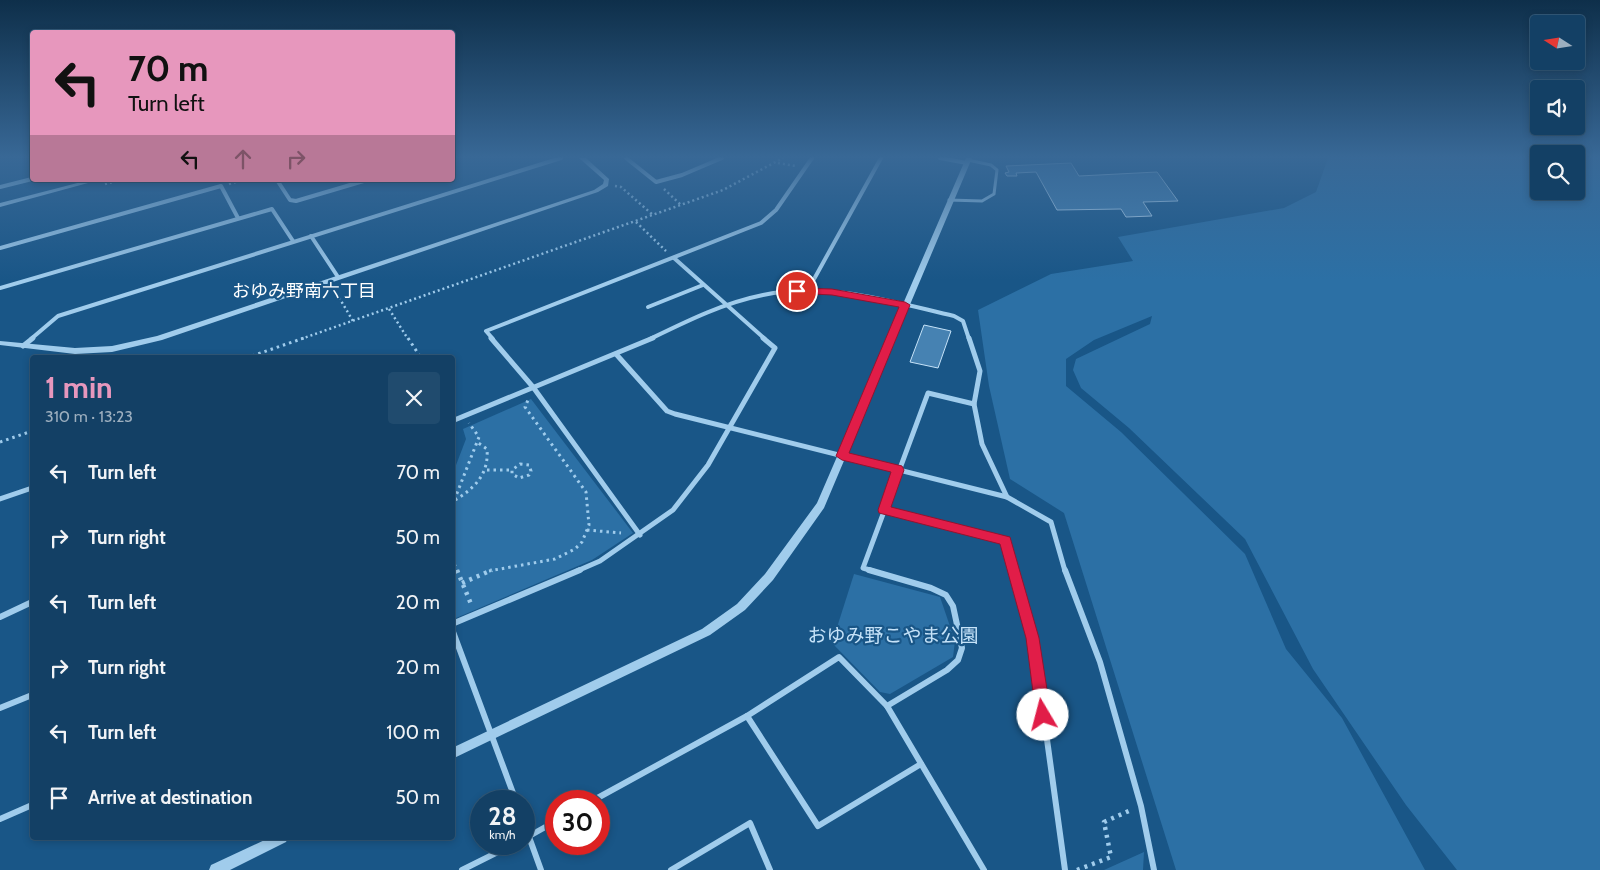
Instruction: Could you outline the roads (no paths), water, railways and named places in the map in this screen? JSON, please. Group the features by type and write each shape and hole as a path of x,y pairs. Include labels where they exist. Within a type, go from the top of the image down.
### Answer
{"street":[{"path":"0,205 25,199"},
{"path":"0,248 176,199"},
{"path":"228,199 238,218"},
{"path":"289,199 296,201 304,199"},
{"path":"24,346 58,316 431,199"},
{"path":"0,344 75,351 112,349 160,338 573,199"},
{"path":"640,535 533,388 486,331 761,223 776,210 784,199"},
{"path":"808,290 859,199"},
{"path":"455,753 706,632 741,607 769,577 821,505 949,200"},
{"path":"0,288 272,209 293,241"},
{"path":"312,236 338,277"},
{"path":"455,623 600,561 640,535 673,510 695,485 730,428 775,348 674,258"},
{"path":"648,307 703,284"},
{"path":"455,420 616,354 726,306 768,294 808,290 845,294 954,316 963,321 980,371 974,404 982,444 1007,497"},
{"path":"616,354 666,411 1007,497 1050,522 1069,585 1100,662 1141,806 1154,870"},
{"path":"886,706 948,670 958,660 962,648 953,606 946,595 931,588 863,568 928,393 974,404"},
{"path":"0,499 30,489"},
{"path":"884,510 1006,541 1032,638 1065,870"},
{"path":"0,616 30,603"},
{"path":"455,637 512,790"},
{"path":"610,791 747,716 838,657 886,706 984,870"},
{"path":"0,708 30,697"},
{"path":"747,716 818,826 921,764"},
{"path":"0,819 30,806"},
{"path":"671,870 750,823 770,870"},
{"path":"216,870 278,840"},
{"path":"462,870 492,855"},
{"path":"534,855 541,870"}],"lane":[{"path":"949,200 982,202 987,199"}],"district":[{"name":"おゆみ野南六丁目","path":"304,291"}],"park label":[{"name":"おゆみ野こやま公園","path":"893,635"}]}
